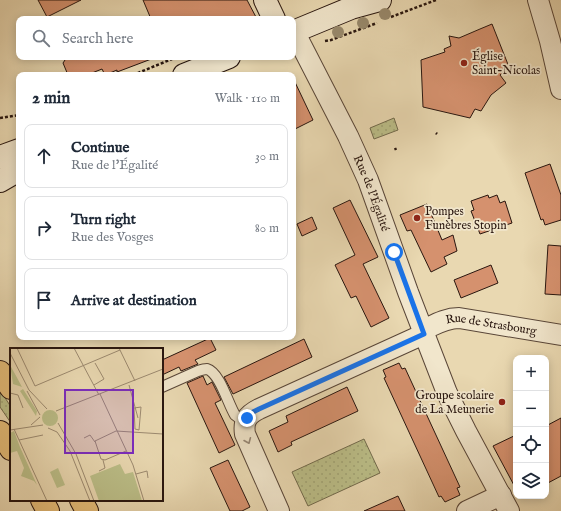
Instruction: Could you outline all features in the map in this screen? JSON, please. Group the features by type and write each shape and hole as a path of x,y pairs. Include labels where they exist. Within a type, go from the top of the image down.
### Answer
{"highway":[{"path":"0,372 10,387"},
{"path":"0,432 10,447"},
{"path":"43,501 48,511"},
{"path":"82,501 87,511"}],"main road":[{"path":"265,0 273,16"},
{"path":"296,31 351,8 380,0"},
{"path":"192,72 222,60"},
{"path":"0,157 16,151"},
{"path":"0,181 16,172"}],"street":[{"path":"538,0 561,88"},
{"name":"Rue de l'Égalité","path":"296,36 348,136 366,175 446,393 505,503"},
{"name":"Rue de Strasbourg","path":"246,420 253,412 423,332 444,320 458,318 561,335"},
{"path":"246,420 244,426 245,434 279,511"},
{"path":"467,511 505,503"}],"lane":[{"path":"163,387 198,371 208,370 212,372 218,380 235,414 239,418 246,420"}],"path":[{"path":"140,72 170,60"},
{"path":"0,118 16,115"}],"green space":[{"path":"394,118 398,130 374,139 370,128"},
{"path":"0,390 10,405 10,422 0,407"},
{"path":"364,439 380,473 308,506 292,472"}],"building":[{"path":"38,0 81,0 49,16 46,16"},
{"path":"143,0 247,0 255,16 150,16"},
{"name":"Église Saint-Nicolas","path":"492,24 509,67 500,75 506,83 491,95 481,111 475,109 470,118 423,107 421,60 445,52 444,49 451,46 449,36 459,38"},
{"path":"65,60 149,60 117,72 117,70 112,72 104,72 102,69 94,72 67,72 63,63"},
{"path":"296,84 313,120 296,128"},
{"path":"550,164 561,195 561,220 545,225 543,219 541,220 525,173"},
{"path":"488,195 489,198 497,195 500,203 505,201 512,223 480,234 471,211 474,210 471,201"},
{"path":"350,200 378,257 363,264 389,318 371,327 356,296 351,298 335,265 355,255 333,208"},
{"path":"427,204 442,240 453,235 457,251 444,257 447,264 431,272 411,230 407,231 400,215"},
{"path":"312,217 317,229 302,236 297,224"},
{"path":"548,245 561,246 561,295 545,294"},
{"path":"491,265 498,283 461,298 454,280"},
{"path":"304,339 312,357 233,394 224,377"},
{"path":"206,340 211,340 216,350 195,360 198,364 181,371 179,367 163,375 163,360"},
{"path":"399,363 402,369 405,368 460,487 457,488 460,495 445,502 441,496 439,497 384,378 386,377 383,370"},
{"path":"203,376 207,385 212,382 221,400 215,403 235,445 219,453 187,383"},
{"path":"347,387 358,411 291,442 292,445 278,452 269,431 288,422 286,416"},
{"path":"561,418 561,476 549,482 549,427 549,424"},
{"path":"513,436 513,483 493,446"},
{"path":"228,460 250,507 242,511 230,511 210,468"},
{"path":"398,496 405,511 364,511"}],"place":[{"name":"Église Saint-Nicolas","path":"464,63"},
{"name":"Pompes Funèbres Stopin","path":"417,218"},
{"name":"Groupe scolaire de La Meunerie","path":"502,402"}],"route":[{"path":"247,418 259,409 424,334 394,252"}]}
